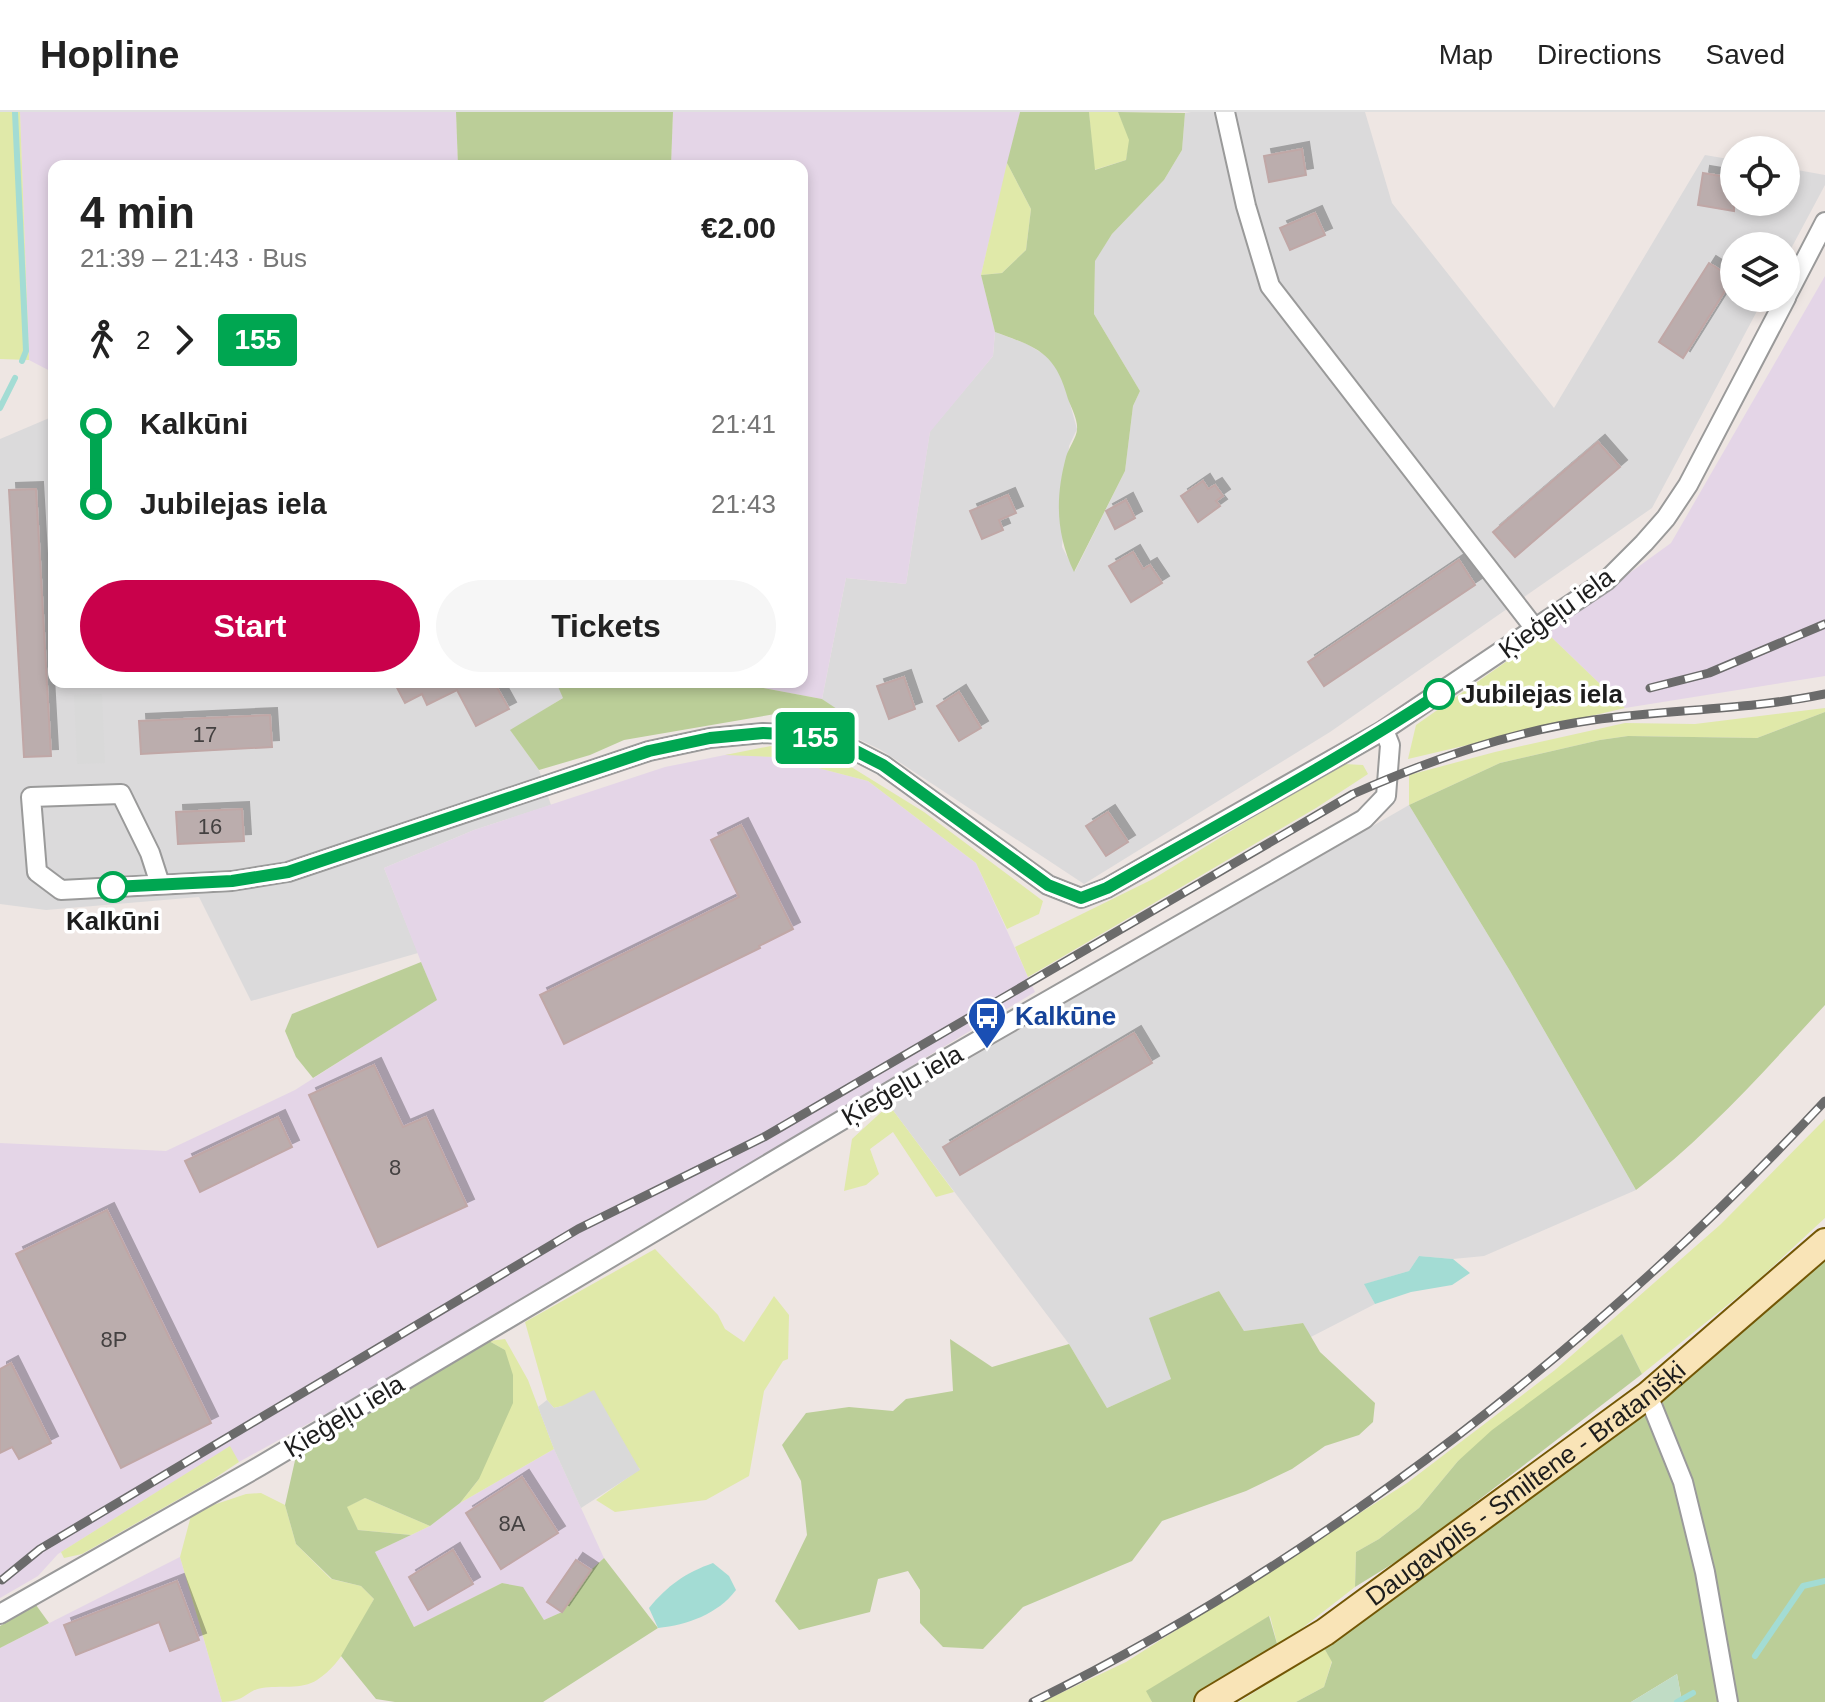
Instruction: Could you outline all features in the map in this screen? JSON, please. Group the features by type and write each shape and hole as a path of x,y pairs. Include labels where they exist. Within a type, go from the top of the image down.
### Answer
{"main road":[{"name":"Daugavpils - Smiltene - Bratanišķi","path":"1208,1702 1325,1632 1648,1395 1825,1242"}],"street":[{"path":"1225,112 1246,206 1270,286 1536,630"},
{"name":"Ķieģeļu iela","path":"1800,271 1825,222"},
{"name":"Ķieģeļu iela","path":"0,1614 260,1466 901,1085 1364,819 1386,796 1390,745 1384,730 1607,580 1666,518 1688,485 1779,312"},
{"path":"160,884 150,853 121,794 31,797 37,872 61,890 232,881 288,872 649,751 710,738 763,733 804,735 852,749 883,765 1048,885 1081,898 1107,888 1384,730"},
{"path":"1648,1395 1683,1482 1705,1572 1728,1702"}],"shaded area":[{"path":"20,112 456,112 458,160 48,160 48,370 29,360"},
{"path":"673,112 1020,112 981,275 995,332 993,356 930,432 906,584 846,578 822,699 763,688 808,688 808,160 671,160"},
{"path":"1365,112 1392,203 1554,408 1705,155 1720,158 1720,216 1800,216 1800,171 1825,175 1825,185 1800,232 1720,232 1720,312 1757,312 1652,508 1330,732 1084,884 881,750 827,724 836,709 822,699 846,578 906,584 930,431 993,356 995,332 1027,344 1045,355 1061,372 1077,429 1069,446 1062,547 1075,571 1125,471 1133,406 1140,391 1094,314 1095,260 1112,234 1164,180 1182,150 1185,113"},
{"path":"1825,276 1825,676 1625,708 1547,633 1671,543"},
{"path":"48,419 48,688 559,688 564,697 511,731 539,770 551,805 474,830 384,868 418,953 251,1001 199,897 46,910 0,904 0,439"},
{"path":"102,694 105,763 77,764 74,695"},
{"path":"730,754 776,757 868,781 976,863 1035,992 403,1371 239,1462 229,1447 58,1554 38,1576 0,1598 0,1143 166,1151 295,1090 436,1000 384,868 474,830 665,767"},
{"path":"1409,805 1510,971 1636,1190 1484,1256 1453,1259 1419,1256 1409,1271 1365,1284 1375,1304 1305,1340 1302,1323 1244,1331 1219,1291 1150,1318 1171,1379 1107,1408 1069,1344 889,1105"},
{"path":"594,1390 640,1470 581,1508 538,1407 547,1400 554,1408 562,1406"},
{"path":"554,1449 604,1558 591,1570 562,1612 544,1620 523,1588 502,1583 414,1627 375,1552 430,1526 460,1503"},
{"path":"180,1557 222,1702 0,1702 0,1648"}],"green space":[{"path":"0,112 20,112 29,360 0,359"},
{"path":"456,112 673,112 671,160 458,160"},
{"path":"1020,112 1089,112 1095,170 1126,160 1129,140 1118,112 1185,113 1182,150 1164,180 1112,234 1095,261 1094,314 1140,391 1133,406 1125,471 1074,572 1061,530 1059,501 1066,457 1077,432 1075,418 1063,383 1051,361 1034,348 995,332 981,275 1002,273 1026,250 1031,209 1007,163"},
{"path":"1089,112 1118,112 1130,140 1126,160 1094,170"},
{"path":"1007,163 1031,209 1026,250 1002,273 981,275"},
{"path":"1547,633 1625,708 1408,759 1416,725"},
{"path":"559,688 763,688 822,699 837,709 827,724 781,713 624,740 590,755 539,770 510,730 563,698"},
{"path":"1825,708 1825,712 1757,738 1628,736 1500,763 1409,805 1409,775 1495,752 1625,723 1695,724"},
{"path":"1825,712 1825,1005 1711,1125 1636,1190 1510,971 1409,805 1500,763 1600,740 1628,736 1757,738"},
{"path":"771,746 800,748 848,765 924,812 1043,901 1039,914 1007,929 976,863 868,781 776,757 725,755"},
{"path":"1344,764 1363,765 1368,774 1316,808 1028,977 1015,947 1153,879"},
{"path":"421,962 437,1000 313,1078 296,1057 285,1031 292,1014"},
{"path":"889,1105 954,1192 936,1197 893,1132 870,1149 879,1174 866,1185 844,1191 852,1139"},
{"path":"1825,1119 1825,1218 1756,1282 1642,1374 1622,1334 1458,1461 1419,1508 1379,1539 1356,1552 1355,1587 1278,1647 1270,1616 1147,1691 1152,1702 1042,1702 1126,1662 1407,1483 1555,1370 1721,1224"},
{"path":"1825,1243 1825,1702 1682,1702 1677,1674 1631,1702 1296,1702 1324,1687 1332,1662 1324,1648 1561,1475"},
{"path":"655,1249 718,1315 725,1329 744,1342 774,1296 789,1315 788,1359 783,1361 764,1391 749,1476 706,1500 615,1512 596,1500 640,1469 562,1406 554,1408 547,1400 525,1322"},
{"path":"1219,1291 1244,1331 1303,1323 1320,1352 1375,1403 1373,1422 1359,1435 1325,1446 1292,1469 1246,1491 1162,1521 1132,1561 1023,1607 983,1649 943,1647 920,1623 920,1590 908,1571 878,1579 870,1612 799,1630 775,1601 807,1535 801,1481 782,1445 806,1413 849,1407 893,1411 906,1399 953,1391 950,1339 992,1367 1069,1344 1107,1408 1171,1379 1149,1318"},
{"path":"1622,1334 1642,1374 1410,1553 1355,1587 1356,1552 1379,1539 1419,1508 1458,1461 1492,1430"},
{"path":"505,1339 528,1380 554,1449 460,1503 479,1479 505,1350 489,1341"},
{"path":"489,1341 505,1350 513,1375 513,1403 479,1479 460,1503 430,1526 365,1498 347,1507 358,1530 411,1535 375,1552 414,1627 502,1583 523,1587 544,1620 562,1612 591,1570 604,1558 658,1628 543,1702 395,1702 376,1699 341,1656 374,1599 361,1586 332,1579 296,1544 285,1505 296,1456"},
{"path":"230,1446 239,1462 82,1554 64,1558 61,1552"},
{"path":"261,1493 285,1505 296,1544 331,1579 361,1586 374,1599 343,1654 317,1680 297,1686 262,1688 236,1700 222,1702 180,1557 192,1512 246,1494"},
{"path":"365,1498 430,1526 411,1535 358,1530 346,1507"},
{"path":"36,1605 49,1623 0,1648 0,1626"},
{"path":"1269,1616 1278,1647 1192,1702 1152,1702 1146,1691"},
{"path":"1324,1648 1332,1661 1324,1687 1296,1702 1239,1702"},
{"path":"1677,1674 1682,1702 1631,1702"}],"water":[{"path":"1419,1256 1453,1259 1470,1273 1452,1285 1411,1292 1375,1304 1364,1284 1409,1271"},
{"path":"713,1563 729,1576 736,1590 720,1606 701,1617 658,1628 649,1608 678,1581"}],"building":[{"path":"1302,149 1306,175 1269,182 1264,156"},
{"path":"1703,173 1720,176 1720,209 1698,205"},
{"path":"1315,213 1325,235 1290,250 1280,228"},
{"path":"1709,263 1720,270 1720,299 1683,358 1659,342"},
{"path":"1598,442 1620,467 1515,557 1493,532"},
{"path":"1203,481 1208,489 1215,485 1223,496 1216,501 1220,506 1198,522 1181,496"},
{"path":"36,489 51,756 24,757 9,490"},
{"path":"1008,495 1016,513 999,520 1003,530 982,539 970,511"},
{"path":"1126,500 1135,518 1115,529 1106,511"},
{"path":"1133,552 1143,569 1150,565 1162,583 1131,602 1109,566"},
{"path":"1459,560 1475,585 1324,686 1308,662"},
{"path":"904,677 915,709 889,719 877,686"},
{"path":"397,688 497,688 509,709 476,726 457,690 427,705 422,694 405,703"},
{"path":"959,692 981,728 959,741 937,706"},
{"path":"270,715 272,747 141,754 139,721"},
{"path":"242,809 244,841 178,844 176,812"},
{"path":"1108,812 1128,842 1106,856 1086,826"},
{"path":"741,825 793,929 564,1044 540,995 739,897 711,840"},
{"path":"1134,1033 1152,1063 960,1175 943,1147"},
{"path":"374,1065 403,1127 426,1117 467,1206 378,1247 309,1095"},
{"path":"278,1117 292,1147 200,1192 185,1161"},
{"path":"107,1210 211,1423 121,1468 16,1254"},
{"path":"11,1363 51,1443 19,1459 12,1447 0,1453 0,1369"},
{"path":"522,1477 558,1533 501,1569 466,1513"},
{"path":"453,1550 473,1584 428,1610 409,1577"},
{"path":"576,1560 591,1570 562,1612 547,1602"},
{"path":"177,1581 199,1640 170,1651 159,1622 76,1655 64,1625"}],"waterway":[{"path":"15,112 26,351 22,361"},
{"path":"0,408 15,378"},
{"path":"1755,1656 1803,1586 1825,1581"},
{"path":"1677,1702 1693,1693"}],"railway":[{"path":"1650,688 1709,673 1825,624"},
{"path":"2,1580 40,1549 578,1229 764,1137 1353,794 1470,749 1562,725 1825,694"},
{"path":"1033,1702 1143,1644 1250,1580 1354,1511 1456,1437 1554,1359 1648,1276 1739,1190 1825,1101"}],"bus line":[{"name":"155","path":"113,887 232,881 288,872 649,751 710,738 763,733 804,735 852,749 883,765 1048,885 1081,898 1107,888 1321,767 1439,694"}],"place":[{"name":"Jubilejas iela","path":"1439,694"},
{"name":"Kalkūni","path":"113,887"},
{"name":"Kalkūne","path":"987,1050"}]}
